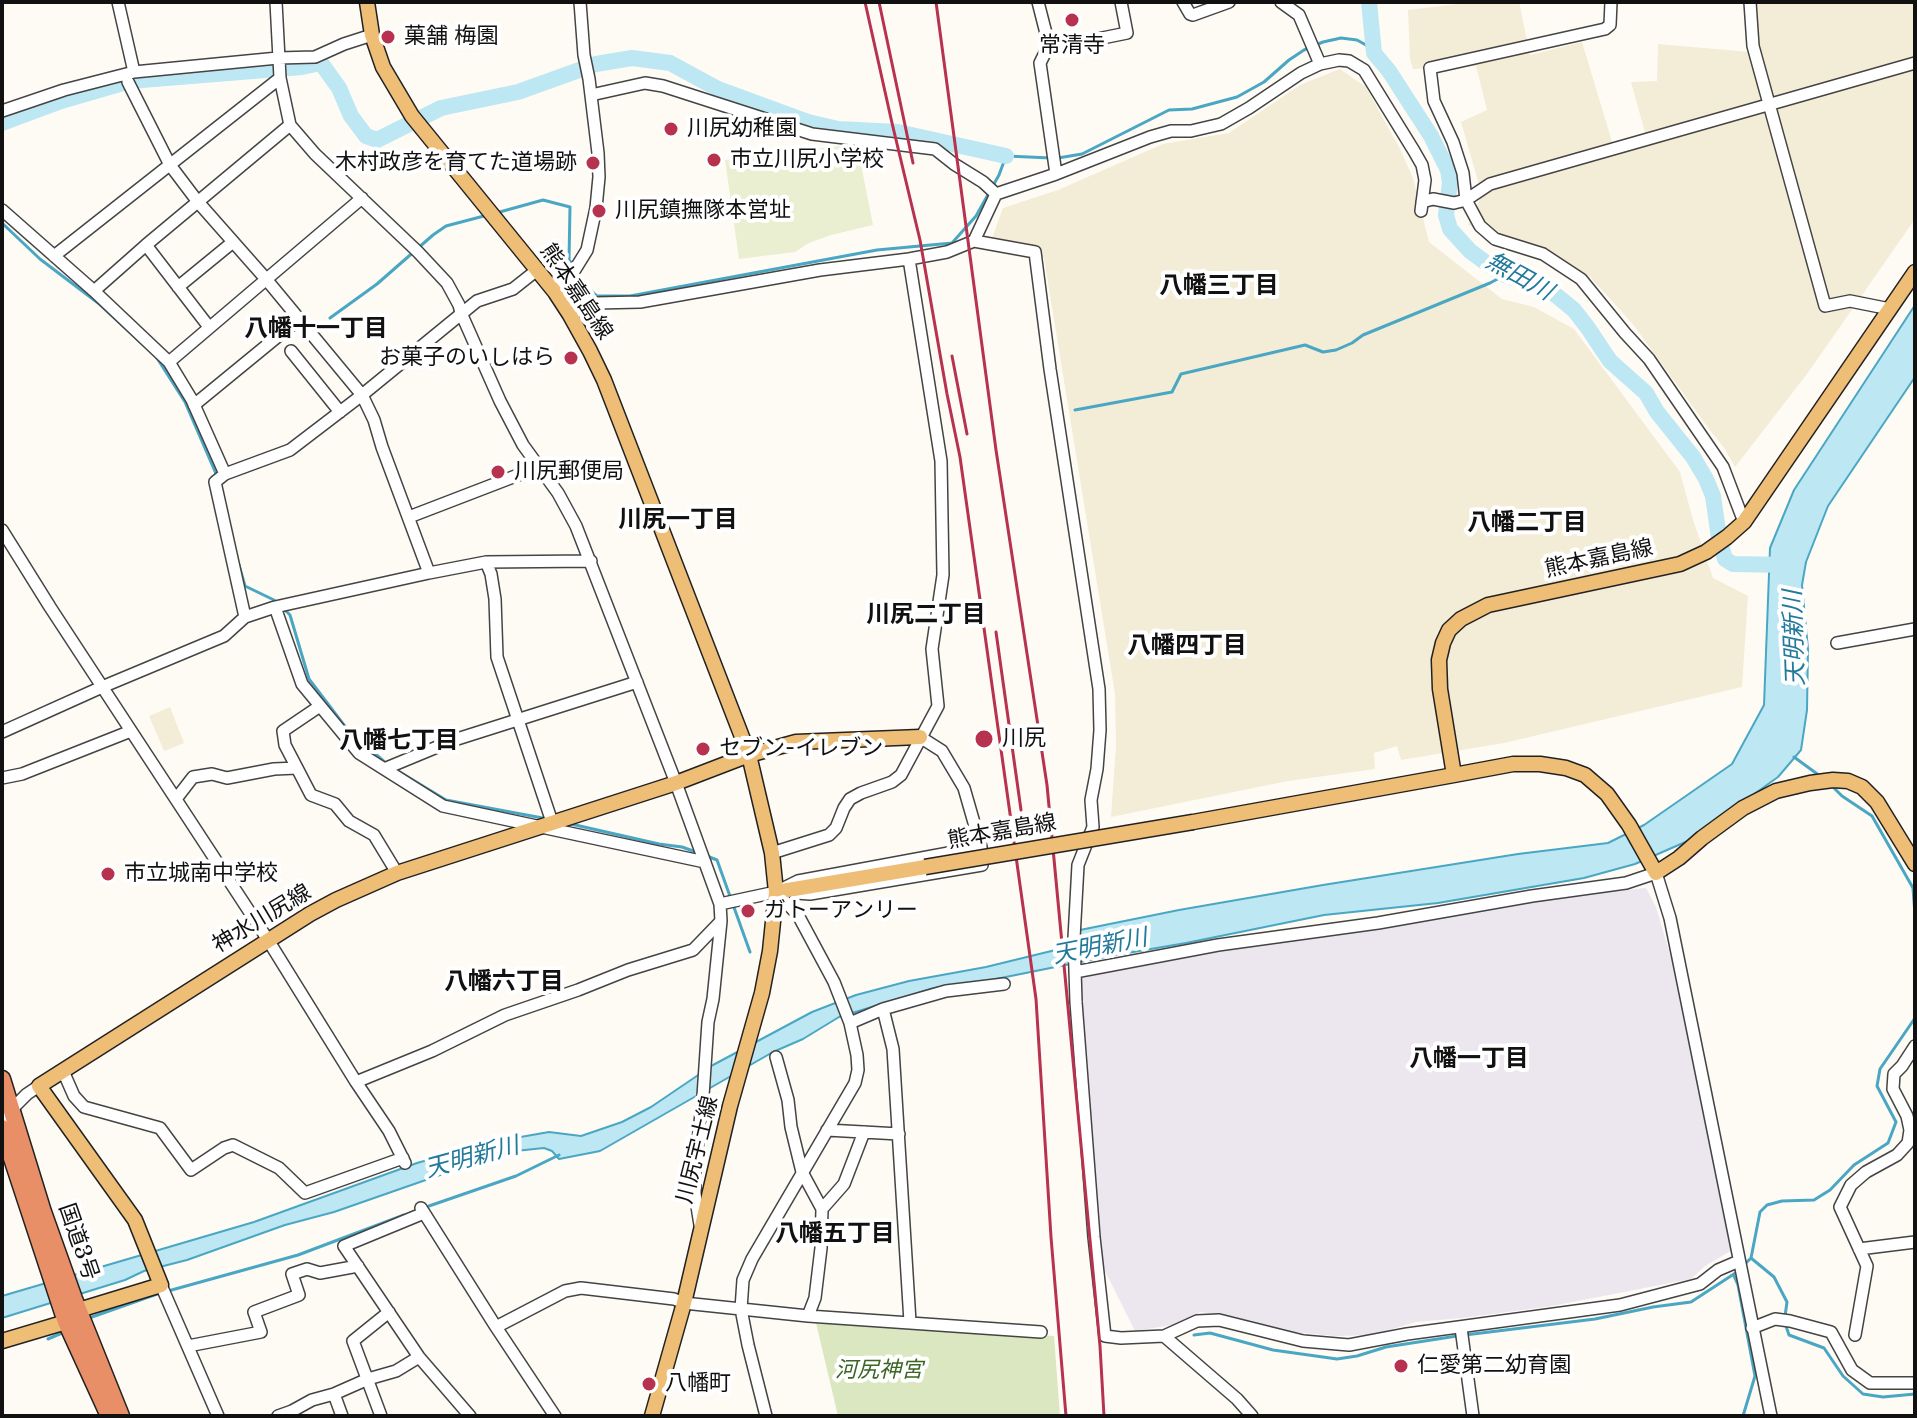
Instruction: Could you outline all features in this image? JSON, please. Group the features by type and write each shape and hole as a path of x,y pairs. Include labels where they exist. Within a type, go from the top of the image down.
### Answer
{"highway":[{"name":"国道3号","path":"2,1079 6,1114 43,1212 58,1277"},
{"name":"国道3号","path":"2,1128 58,1277 121,1416"},
{"name":"国道3号","path":"71,1304 66,1322 109,1416"}],"main road":[{"name":"熊本嘉島線","path":"367,2 372,35 383,67 416,121 555,292 604,380 749,755 772,853 776,892 1454,775 1440,689 1439,660 1449,630 1475,610 1488,605 1680,564 1706,552 1727,537 1744,522 1915,272"},
{"name":"神水川尻線","path":"39,1086 268,940 336,900 397,873 796,742 920,737"},
{"path":"1454,775 1513,764 1540,764 1585,775 1607,794 1653,868 1679,858 1743,808 1776,791 1833,780 1848,781 1862,787 1877,802 1915,864"},
{"name":"川尻宇土線","path":"652,1416 684,1303 752,1033 770,951 776,892"},
{"path":"39,1086 135,1220 159,1278 71,1304"},
{"path":"2,1341 66,1322"}],"street":[{"path":"118,2 131,77 170,165 362,395 374,420 429,573"},
{"path":"276,2 280,78 290,125 315,154 447,283 523,445 558,493 576,526 720,904 721,921 695,1167 695,1194 701,1229"},
{"path":"555,292 587,250 596,208 598,165 580,2"},
{"path":"1038,2 1049,45 1040,63 1056,171"},
{"path":"1049,45 1053,48 1127,33 1121,2"},
{"path":"1183,2 1193,15 1229,2"},
{"path":"1281,2 1299,15 1320,64"},
{"path":"1611,2 1610,25 1605,29 1430,68 1434,101 1463,173 1462,201 1480,226 1495,239 1543,254 1581,279 1649,359 1723,467 1744,522"},
{"path":"1750,2 1753,46 1825,306 1850,301 1890,309"},
{"path":"2,111 64,90 131,77 315,57 372,35"},
{"path":"974,241 996,194 1150,137 1221,124 1301,73 1339,60 1349,61 1364,70 1422,165 1425,180 1423,204 1433,199 1462,201 1490,184 1915,63"},
{"path":"54,256 280,78"},
{"path":"591,95 645,83 812,134 935,149 996,194"},
{"path":"94,291 290,125"},
{"path":"169,362 362,198"},
{"path":"2,210 169,362 194,405 225,474"},
{"path":"570,315 596,303 640,302 820,270 909,259 947,252 974,241 1035,252 1099,689 1100,730 1091,800 1093,827 1078,865 1074,938 1094,1237 1105,1336 1164,1336 1197,1321 1219,1320 1303,1341 1349,1345 1407,1334 1620,1305 1700,1284 1718,1270 1739,1261"},
{"path":"178,287 233,242"},
{"path":"146,245 209,327"},
{"path":"772,853 829,835 836,828 850,799 892,782 901,775 938,706 932,649 941,589 941,461 909,259"},
{"path":"245,617 215,482 225,474 290,450 477,301 513,289 537,270"},
{"path":"194,405 299,319"},
{"path":"291,351 340,412"},
{"path":"409,517 539,467"},
{"path":"2,530 268,940 389,1131 404,1160 305,1193 279,1168 233,1145 191,1170 160,1128 84,1107 74,1096 63,1071"},
{"path":"2,732 224,636 245,617 275,607 486,562 591,561"},
{"path":"486,562 495,599 497,657 518,719 545,824"},
{"path":"275,607 302,684 359,753 443,806 545,824 705,862"},
{"path":"1837,643 1915,629"},
{"path":"384,769 454,740 637,682"},
{"path":"320,706 283,731 285,745 311,795 335,804 349,821 374,835 397,873"},
{"path":"2,778 22,774 131,731"},
{"path":"776,892 810,894 982,865 981,847 964,788 942,751 920,737"},
{"path":"176,799 193,777 212,774 227,778 297,768"},
{"path":"720,904 776,892 798,881 981,847"},
{"path":"1075,971 1203,947 1378,923 1626,883 1653,868 1670,918 1771,1416"},
{"path":"766,1416 741,1309 743,1280 752,1259 855,1083 858,1070 850,1023 834,982 798,915 776,892"},
{"path":"356,1082 432,1051 505,1015 693,950 721,921"},
{"path":"850,1023 883,1009 946,991 1004,984"},
{"path":"883,1009 893,1049 910,1322"},
{"path":"1855,1335 1867,1266 1840,1207 1851,1185 1866,1172 1897,1155 1908,1143 1910,1130 1907,1116 1893,1089 1894,1074 1915,1046"},
{"path":"776,1057 802,1172 822,1209 817,1286 808,1316"},
{"path":"6,1114 39,1086"},
{"path":"827,1130 899,1134"},
{"path":"822,1209 844,1184 864,1132"},
{"path":"470,1416 419,1357 344,1246 422,1210 555,1416"},
{"path":"1859,1249 1915,1242"},
{"path":"188,1346 261,1332 254,1312 299,1295 292,1274 307,1269 320,1273 358,1266"},
{"path":"159,1278 218,1416"},
{"path":"496,1327 565,1291 581,1288 808,1316 1041,1332"},
{"path":"381,1416 353,1341 389,1312"},
{"path":"1752,1328 1775,1319 1831,1332 1852,1370 1870,1383 1915,1383"},
{"path":"1461,1328 1473,1416"},
{"path":"1164,1336 1237,1399 1249,1415"},
{"path":"278,1416 312,1400 396,1371 419,1357"},
{"path":"334,1394 342,1416"}],"shaded area":[{"path":"1475,2 1519,2 1530,55 1582,42 1613,145 1646,136 1631,82 1657,81 1658,44 1761,53 1754,2 1915,2 1915,219 1807,374 1735,467 1632,323 1590,277 1468,225 1482,195 1461,122 1487,110 1476,66 1413,69 1408,10"},
{"path":"1340,69 1366,87 1399,147 1413,178 1429,242 1502,299 1534,307 1574,329 1680,472 1713,578 1748,596 1742,687 1504,743 1401,760 1397,746 1374,753 1375,769 1288,781 1111,817 1116,746 1115,694 1044,258 992,238 1003,208 1058,190 1163,144 1229,133 1300,85"},
{"path":"170,707 184,743 164,751 149,716"},
{"path":"1646,888 1656,907 1683,999 1734,1249 1705,1266 1691,1279 1552,1306 1416,1322 1372,1335 1291,1332 1231,1316 1200,1312 1178,1324 1135,1331 1103,1267 1080,972 1526,901"}],"green space":[{"path":"857,144 873,225 831,235 795,252 739,259 725,160"},
{"name":"河尻神宮","path":"816,1323 1054,1336 1060,1416 838,1416"}],"water":[{"name":"天明新川","path":"1915,305 1915,377 1828,506 1806,562 1802,585 1808,649 1807,710 1801,750 1778,777 1690,840 1635,864 1584,878 1438,903 1324,915 986,981 934,988 839,1017 600,1151 559,1159 544,1148 506,1152 334,1212 285,1225 187,1260 2,1318 2,1296 254,1222 417,1163 492,1142 549,1132 581,1136 622,1122 651,1107 713,1065 812,1012 856,995 1080,944 1080,930 1323,885 1608,843 1644,825 1732,764 1764,705 1770,548 1794,490"}],"waterway":[{"name":"無田川","path":"1369,2 1374,53 1431,136 1448,170 1450,182 1446,215 1450,229 1470,251 1489,265 1505,275 1543,287 1574,310 1610,361 1646,393 1706,479 1713,496 1725,559 1733,564 1791,565"},
{"path":"1058,158 1082,154 1169,110 1192,109 1237,97 1264,82 1304,50 1323,42 1341,38 1357,40 1374,53"},
{"path":"2,123 61,101 130,81 321,63 339,88 351,116 366,136 377,140 441,108 518,92 596,64 632,58 670,63 718,89 808,122 838,129 898,132 1006,156"},
{"path":"577,272 597,296 630,296 877,250 952,243 976,216 1006,156 1051,158"},
{"path":"496,213 543,200 570,207 569,260 573,265"},
{"path":"330,318 377,284 446,226 484,216"},
{"path":"2,223 149,350"},
{"path":"1075,410 1172,392 1181,374 1305,345 1323,352 1336,350 1363,335 1505,275"},
{"path":"157,358 185,402 217,476"},
{"path":"239,565 245,586 278,604"},
{"path":"284,609 290,615 309,679 347,729 388,765"},
{"path":"1794,757 1820,776"},
{"path":"398,771 446,800 548,819"},
{"path":"1832,786 1872,816 1913,888 1915,915"},
{"path":"571,824 696,852"},
{"path":"707,856 717,860 750,952"},
{"path":"1743,1266 1751,1258 1760,1212 1767,1205 1814,1200 1830,1190 1854,1165 1888,1143 1896,1122 1877,1086 1880,1069 1915,1018"},
{"path":"429,1206 516,1176 559,1155"},
{"path":"168,1291 298,1255 404,1215"},
{"path":"1751,1258 1774,1277 1787,1302 1785,1316"},
{"path":"1465,1335 1595,1319 1691,1302 1737,1272"},
{"path":"1734,1276 1755,1376 1743,1416"},
{"path":"92,1317 160,1293"},
{"path":"1785,1323 1789,1335 1824,1348 1843,1376 1863,1394 1883,1397 1915,1394"},
{"path":"48,1339 62,1333"},
{"path":"1194,1335 1210,1333 1273,1350 1337,1359 1386,1347 1457,1336"}],"railway":[{"path":"865,2 920,240 960,457 1036,999 1066,1416"},
{"path":"879,2 913,163"},
{"path":"936,2 996,450 1047,785 1104,1416"},
{"path":"952,356 967,434"},
{"path":"996,632 1021,810"}],"place":[{"name":"常清寺","path":"1072,20"},
{"name":"菓舗 梅園","path":"388,37"},
{"name":"川尻幼稚園","path":"671,129"},
{"name":"市立川尻小学校","path":"714,160"},
{"name":"木村政彦を育てた道場跡","path":"593,163"},
{"name":"川尻鎮撫隊本営址","path":"599,211"},
{"name":"お菓子のいしはら","path":"571,358"},
{"name":"川尻郵便局","path":"498,472"},
{"name":"川尻","path":"984,739"},
{"name":"セブン-イレブン","path":"703,749"},
{"name":"市立城南中学校","path":"108,874"},
{"name":"ガトーアンリー","path":"748,911"},
{"name":"仁愛第二幼育園","path":"1401,1366"},
{"name":"八幡町","path":"649,1384"}],"district":[{"name":"八幡三丁目","path":"1219,286"},
{"name":"八幡十一丁目","path":"316,329"},
{"name":"川尻一丁目","path":"678,520"},
{"name":"八幡二丁目","path":"1527,523"},
{"name":"川尻二丁目","path":"926,615"},
{"name":"八幡四丁目","path":"1187,646"},
{"name":"八幡七丁目","path":"399,741"},
{"name":"八幡六丁目","path":"504,982"},
{"name":"八幡一丁目","path":"1469,1059"},
{"name":"八幡五丁目","path":"835,1234"}]}
